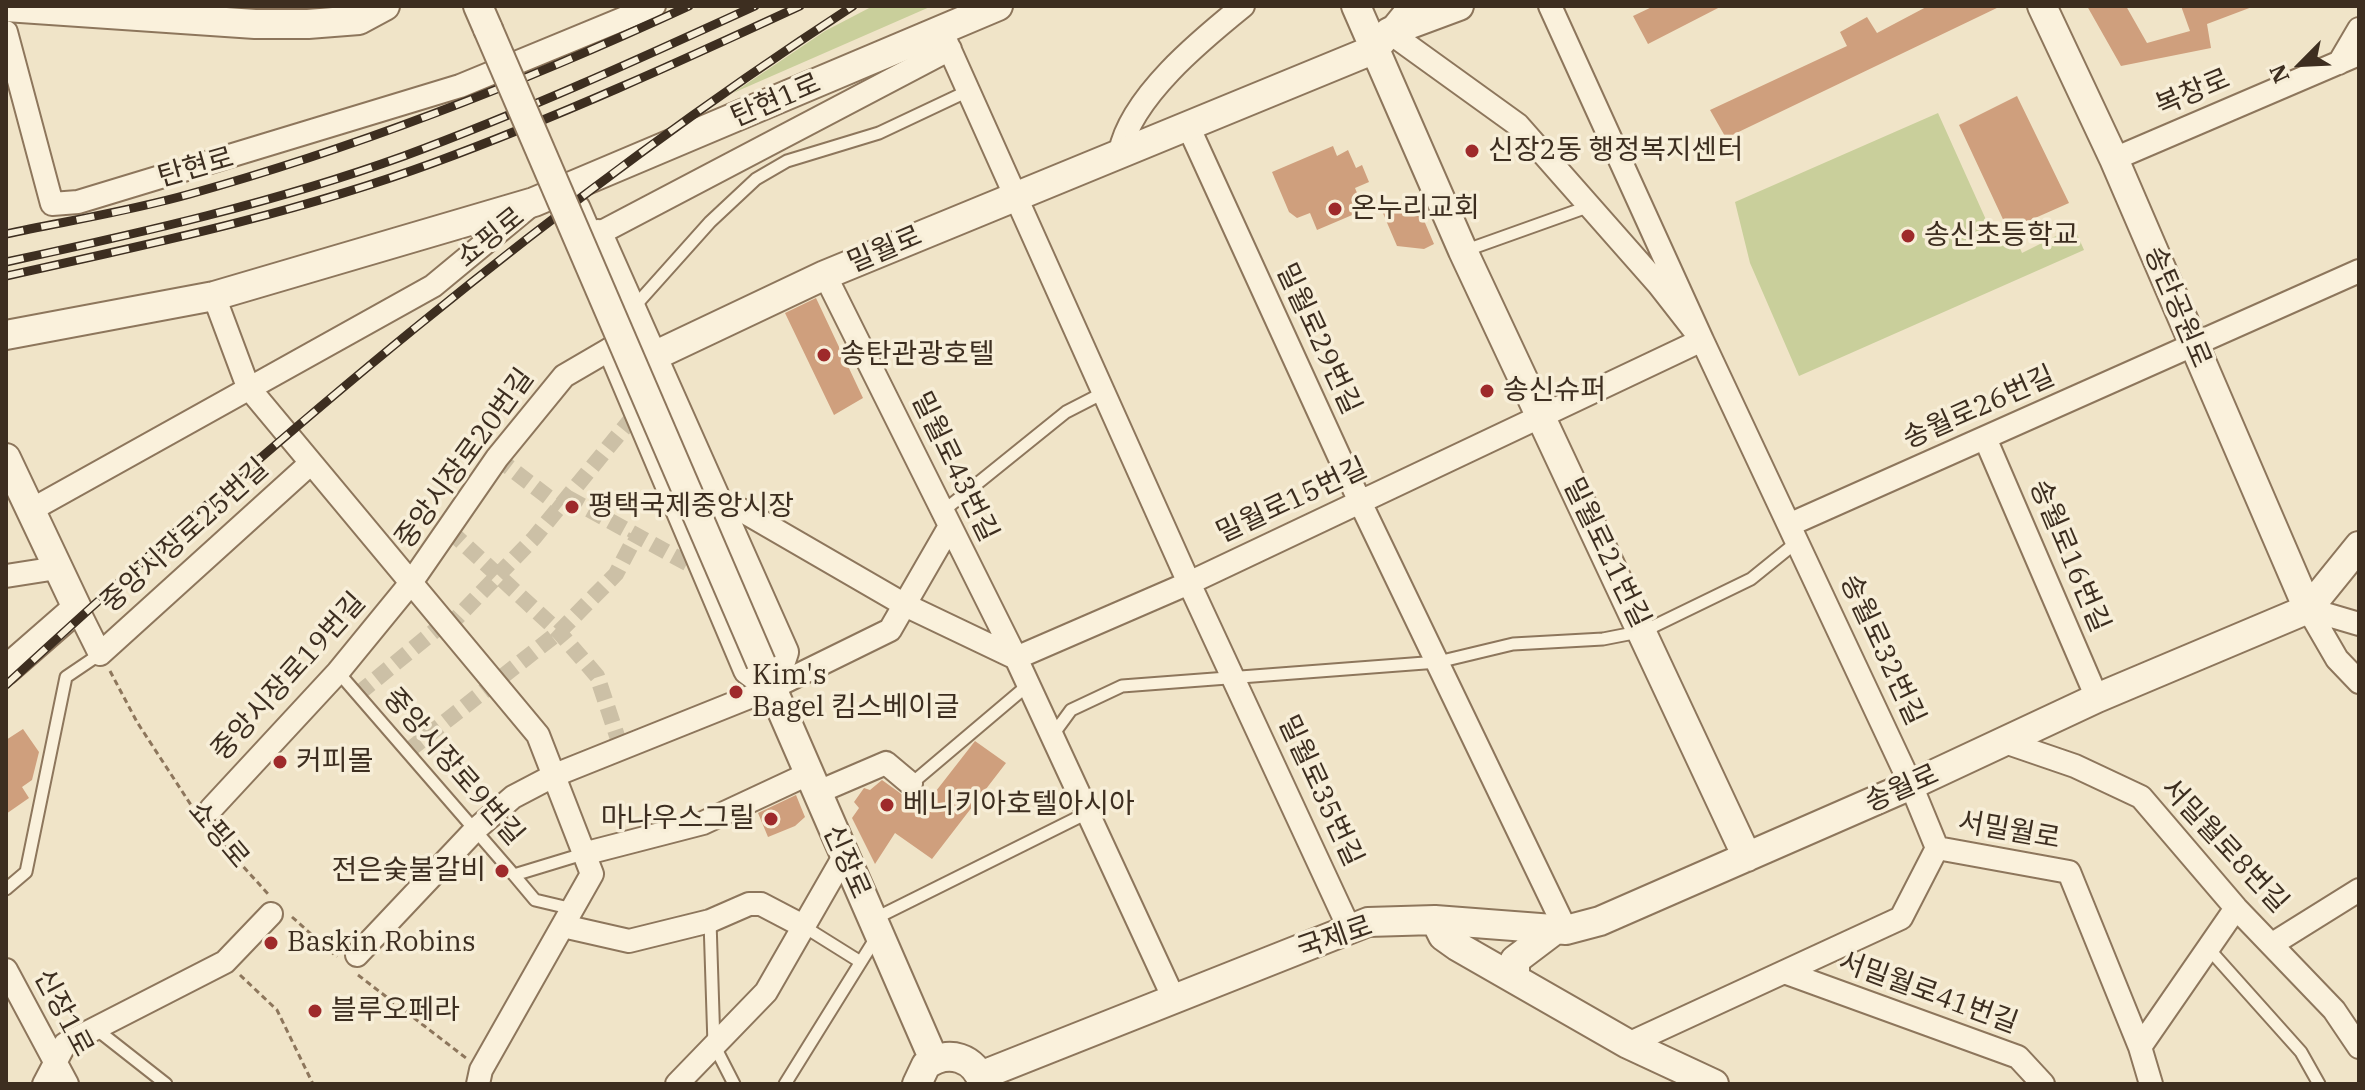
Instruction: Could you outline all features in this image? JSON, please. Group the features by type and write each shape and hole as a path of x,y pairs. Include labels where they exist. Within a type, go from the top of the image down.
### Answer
{"street":[{"path":"6,7 255,24 308,24 359,20 385,6"},
{"name":"탄현로","path":"6,32 52,204 78,202 460,86 654,6"},
{"name":"탄현1로","path":"551,195 945,40 998,6"},
{"path":"1120,152 1124,131 1185,52 1243,6"},
{"path":"1356,6 1382,41 1518,125 1702,340"},
{"path":"1382,41 1410,6"},
{"name":"밀월로","path":"654,356 825,275 1188,126 1459,6"},
{"path":"1550,6 1702,340"},
{"name":"송탄공원로","path":"2042,6 2114,159 2308,609"},
{"name":"신장로","path":"483,18 843,858 934,1060"},
{"name":"복창로","path":"2114,159 2349,58 2359,29"},
{"path":"551,195 589,239 945,40"},
{"name":"밀월로35번길","path":"945,40 1013,197 1350,930"},
{"name":"밀월로21번길","path":"1382,41 1463,251 1539,417 1644,631 1747,857"},
{"name":"밀월로29번길","path":"1188,126 1360,502 1438,662 1561,929"},
{"path":"551,195 576,247 576,264 748,670 767,675"},
{"name":"쇼핑로","path":"6,335 214,296 551,195"},
{"name":"쇼핑로","path":"31,510 433,286 551,195"},
{"path":"598,234 784,652 767,675"},
{"name":"송월로26번길","path":"1794,533 1985,438 2359,271"},
{"name":"밀월로43번길","path":"825,275 1016,658 1174,999"},
{"path":"214,296 248,387 538,735 592,874 479,1077"},
{"name":"밀월로15번길","path":"1016,658 1189,583 1702,340"},
{"name":"송월로32번길","path":"1702,340 1911,785 1937,848"},
{"name":"중앙시장로20번길","path":"410,584 497,458 543,400 564,376 612,348"},
{"name":"송월로16번길","path":"1985,438 2097,698"},
{"path":"6,458 100,654"},
{"name":"중앙시장로25번길","path":"100,654 311,463"},
{"path":"717,500 741,510 905,605 1016,658"},
{"path":"357,955 476,829 513,797 767,675 890,630 946,519"},
{"path":"2308,609 2359,546"},
{"path":"6,576 57,568"},
{"name":"중앙시장로19번길","path":"204,815 338,672 410,584"},
{"path":"6,670 77,608"},
{"path":"2308,609 2359,624"},
{"path":"2308,609 2337,659 2359,682"},
{"name":"송월로","path":"1435,920 1561,929 1600,921 1911,785 2097,698 2308,609"},
{"name":"서밀월로8번길","path":"2005,742 2075,766 2141,797 2236,908 2274,943 2334,1010 2359,1047"},
{"path":"583,854 703,823 812,784 886,763 911,784"},
{"name":"서밀월로","path":"1628,1044 1901,918 1937,848 2069,872 2140,1047 2151,1084"},
{"path":"677,1084 766,992 843,858"},
{"path":"2274,943 2359,890"},
{"path":"568,917 629,941 710,921 749,904 761,904 803,926"},
{"path":"44,1084 65,1044 225,962 277,908"},
{"path":"2140,1047 2236,908"},
{"name":"국제로","path":"982,1080 1174,999 1350,930 1382,920 1435,920"},
{"path":"1435,920 1451,942 1628,1044 1714,1084"},
{"path":"1515,979 1515,960 1561,929"},
{"name":"신장1로","path":"6,970 67,1084"},
{"name":"서밀월로41번길","path":"1784,972 2018,1057 2043,1084"},
{"path":"917,1084 921,1073 934,1060 961,1058 982,1080"}],"lane":[{"path":"631,310 710,222 756,179 787,161 879,133 968,91"},
{"path":"1463,251 1590,206"},
{"path":"946,519 1066,412 1103,393"},
{"path":"1438,662 1513,644 1603,639 1644,631 1751,579 1794,533"},
{"path":"6,889 26,872 66,677 100,654"},
{"name":"밀월로35번길","path":"1234,677 1438,662"},
{"name":"중앙시장로9번길","path":"338,672 514,875 583,854"},
{"path":"1052,736 1071,710 1122,686 1234,677"},
{"path":"911,784 1028,685"},
{"path":"785,1084 859,961 874,928 1087,813"},
{"path":"514,875 535,900 568,917"},
{"path":"710,921 714,1045 734,1084"},
{"path":"803,926 859,961"},
{"path":"2208,948 2301,1052 2319,1084"},
{"path":"96,1029 166,1084"}],"path":[{"name":"쇼핑로","path":"100,654 137,722 277,908 479,1077"},
{"path":"225,962 277,1010 313,1084"}],"green space":[{"path":"873,6 932,6 733,93 825,31"},
{"path":"1938,113 1996,242 2014,234 2022,253 2074,227 2084,250 1799,376 1750,263 1735,202"}],"building":[{"path":"1654,6 1722,6 1648,44 1633,16"},
{"path":"1928,6 2001,6 1726,138 1710,110 1847,46 1840,32 1867,17 1877,33"},
{"path":"2087,6 2126,6 2147,43 2190,31 2181,6 2252,7 2207,24 2211,48 2121,66"},
{"path":"2017,96 2069,203 2008,230 1959,125"},
{"path":"1333,146 1337,156 1348,150 1356,168 1362,165 1369,182 1355,188 1364,210 1317,230 1310,213 1297,218 1289,212 1272,172"},
{"path":"1414,197 1434,244 1424,249 1397,246 1382,211"},
{"name":"송탄관광호텔","path":"816,298 863,398 834,415 785,313"},
{"path":"23,729 39,752 32,780 22,787 29,798 6,814 6,740"},
{"name":"베니키아호텔아시아","path":"975,741 1006,763 932,859 895,833 875,864 852,818 859,808 854,802 864,788 870,790 882,780 922,809"},
{"path":"796,795 805,817 795,826 768,837 758,813"}],"tunnel":[{"path":"448,627 534,538 637,412"},
{"path":"497,458 561,507"},
{"path":"568,498 705,573"},
{"path":"450,531 559,632 597,676 621,748"},
{"path":"408,751 559,632 616,574 636,536"},
{"path":"358,694 444,623"}],"railway":[{"path":"6,234 167,200 318,155 505,86 689,6"},
{"path":"6,262 206,216 355,173 537,103 755,6"},
{"path":"6,276 221,227 381,181 572,108 800,6"},
{"path":"6,685 208,503 521,243 740,82 853,6"}],"place":[{"name":"신장2동 행정복지센터","path":"1472,151"},
{"name":"온누리교회","path":"1335,209"},
{"name":"송신초등학교","path":"1908,236"},
{"name":"송탄관광호텔","path":"824,355"},
{"name":"송신슈퍼","path":"1487,391"},
{"name":"평택국제중앙시장","path":"572,507"},
{"name":"Kim's Bagel 킴스베이글","path":"736,692"},
{"name":"커피몰","path":"280,762"},
{"name":"베니키아호텔아시아","path":"887,805"},
{"name":"마나우스그릴","path":"771,819"},
{"name":"전은숮불갈비","path":"502,871"},
{"name":"Baskin Robins","path":"271,943"},
{"name":"블루오페라","path":"315,1011"}]}
